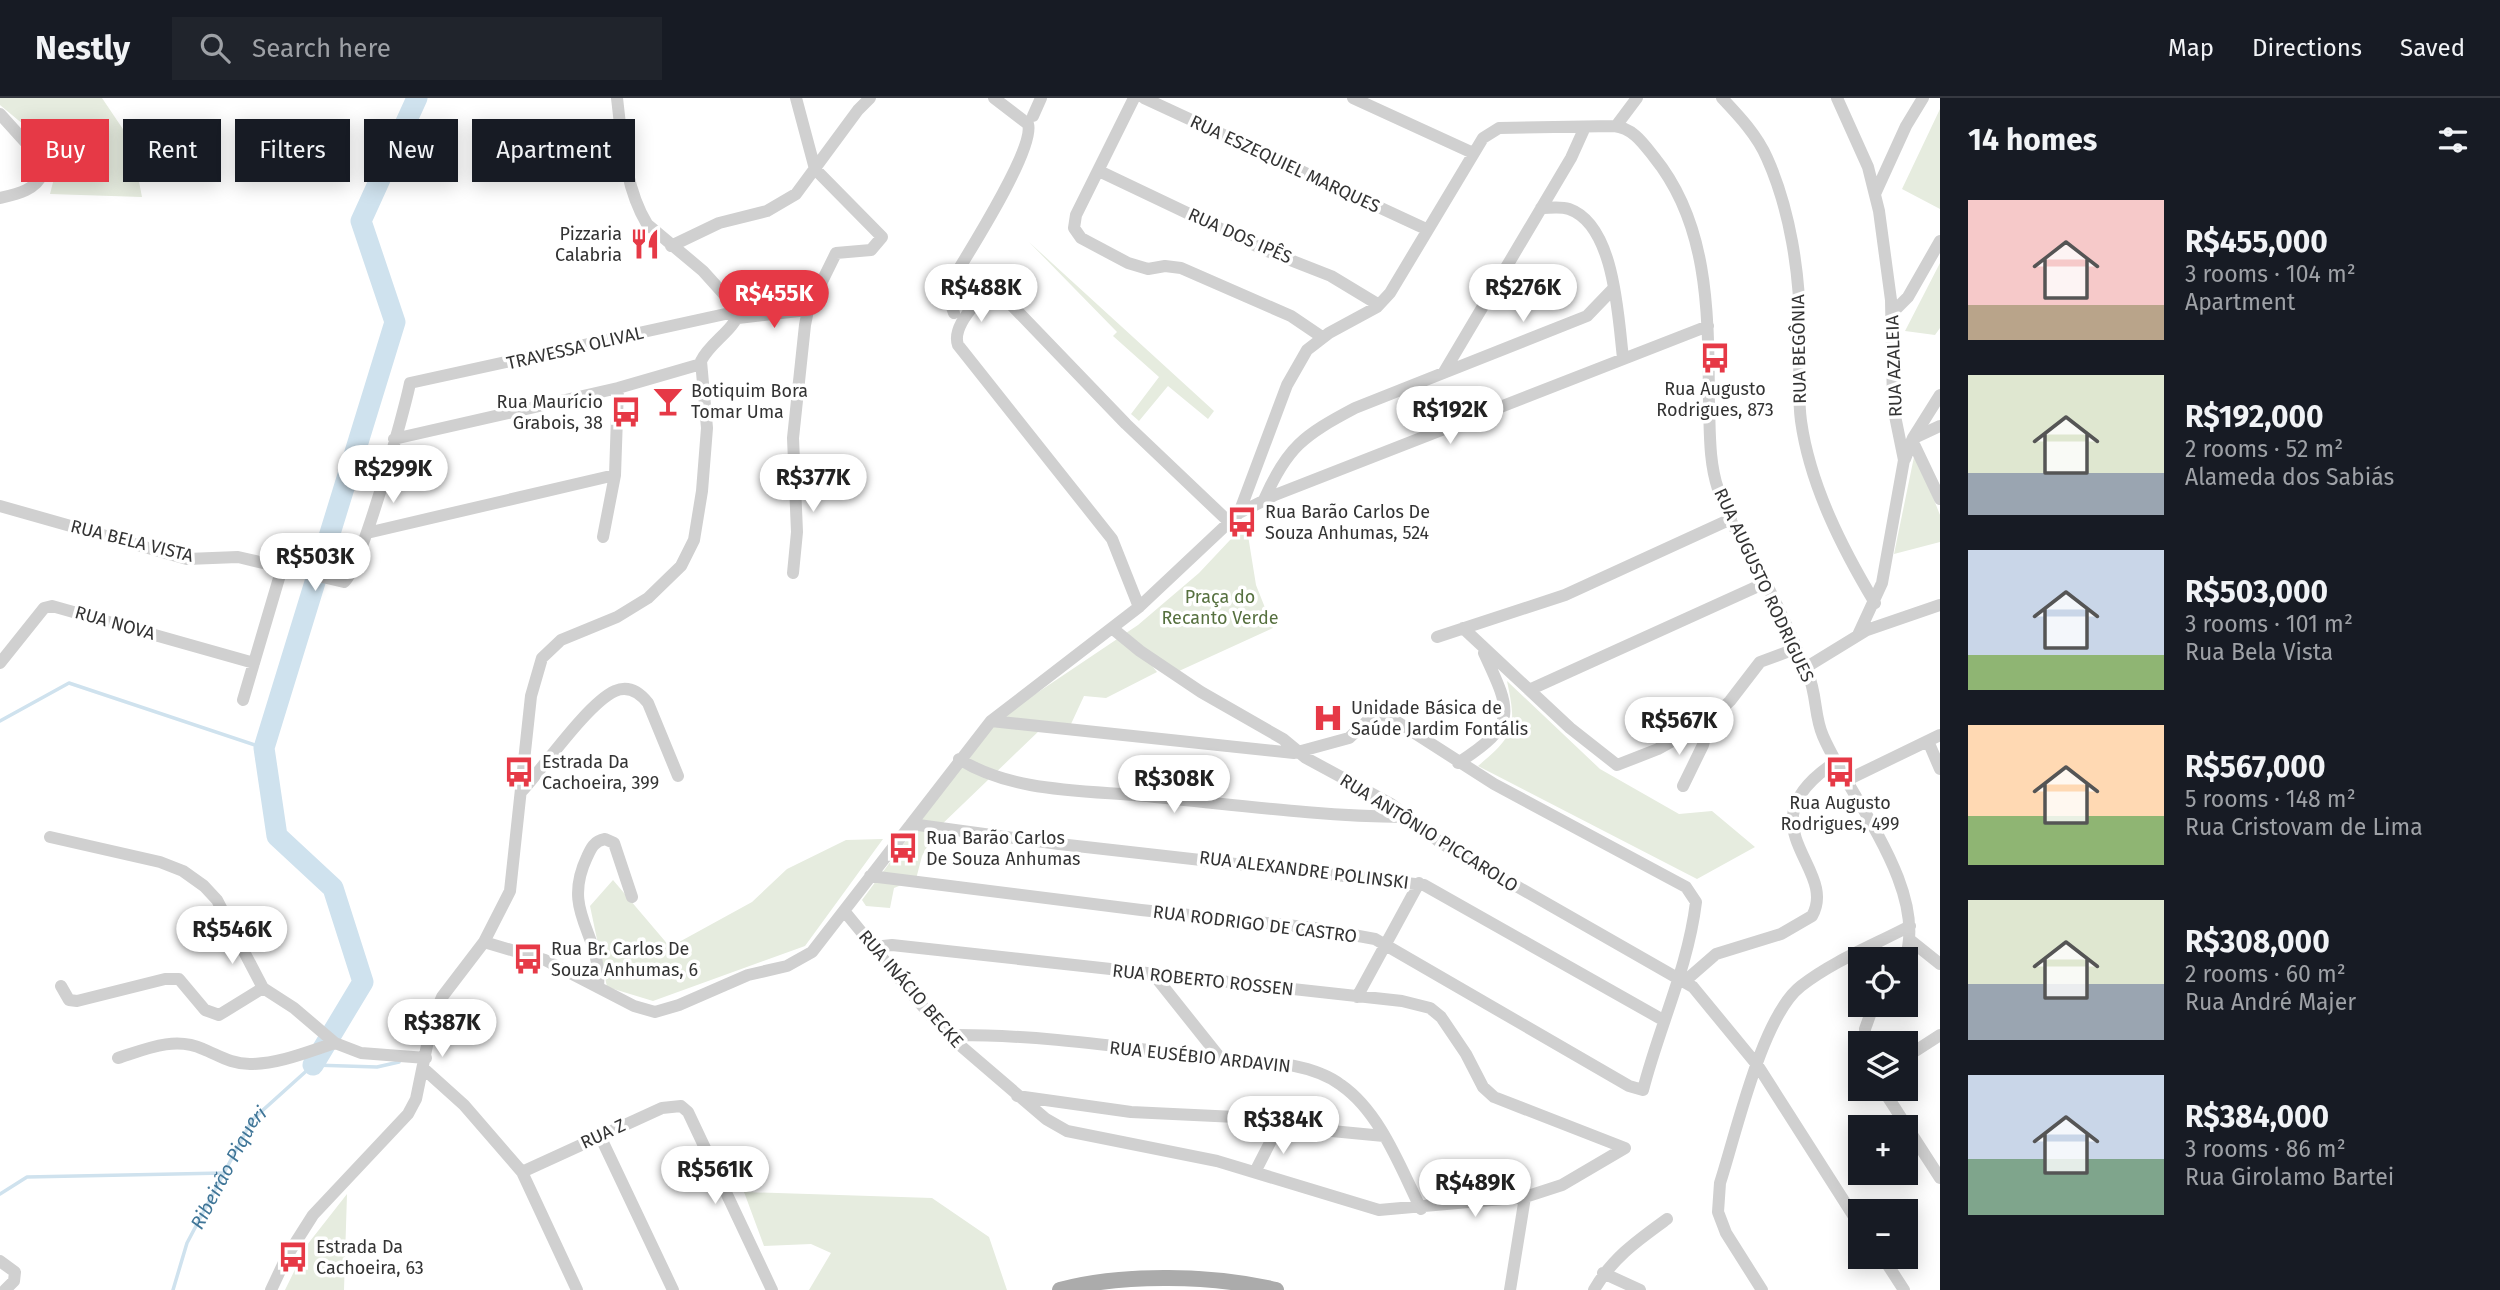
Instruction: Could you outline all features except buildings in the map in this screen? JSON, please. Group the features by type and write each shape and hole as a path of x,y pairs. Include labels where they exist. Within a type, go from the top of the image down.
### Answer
{"main road":[{"path":"1060,1290 1116,1280 1225,1280 1266,1289"}],"street":[{"path":"271,1290 287,1256 313,1215 408,1114 425,1064 432,1021 442,997 484,942 510,891 531,696 542,658 561,640 632,609 665,583 688,555 699,512 707,428 701,364 719,335 738,314 703,271 647,225 635,201 617,98"},
{"path":"793,573 797,532 792,454 808,310 836,253 871,250 882,237 816,169 796,98"},
{"path":"671,246 719,223 776,207 796,194 816,169 857,104 870,98"},
{"path":"954,313 946,290 1003,192 1028,141 1028,124 994,98"},
{"path":"1033,116 1041,98"},
{"path":"1134,98 1076,215 1074,228 1082,238 1141,268 1181,268 1291,316 1322,338"},
{"name":"RUA ESZEQUIEL MARQUES","path":"1144,98 1426,229"},
{"path":"1353,98 1473,153"},
{"path":"1234,517 1287,385 1307,350 1322,338 1379,305 1390,293 1426,229 1487,133 1499,128 1615,126 1637,98"},
{"name":"RUA BEGÔNIA","path":"1722,98 1757,141 1772,174 1796,275 1801,418 1806,449 1812,472 1846,550 1875,603"},
{"name":"RUA AZALEIA","path":"1836,98 1858,142 1875,194 1892,313 1893,406 1904,460 1889,556 1875,603 1858,635"},
{"path":"1875,194 1906,127 1923,98"},
{"path":"0,114 28,143 43,165 39,182 0,198"},
{"name":"RUA AUGUSTO RODRIGUES","path":"1615,126 1629,129 1643,142 1660,164 1685,207 1703,275 1708,326 1713,472 1731,519 1805,668 1822,733 1894,871 1910,926 1908,947"},
{"path":"1444,372 1571,158 1585,127"},
{"name":"RUA DOS IPÊS","path":"1099,171 1267,251 1331,276 1379,305"},
{"path":"1541,208 1569,209 1594,228 1603,245 1613,289 1623,358"},
{"path":"1892,313 1908,297 1940,240"},
{"path":"1264,500 1286,455 1323,425 1355,408 1587,316 1613,289"},
{"path":"1139,607 1112,539 958,345 956,336 962,323 982,295 999,292 1012,302 1055,352 1234,517"},
{"name":"TRAVESSA OLIVAL","path":"394,439 411,383 738,314 808,310"},
{"path":"484,942 545,960 646,1011 665,1010 748,975 798,962 812,952 845,912 959,759 991,721 1139,607 1234,517 1264,500 1708,326"},
{"path":"615,475 367,533 394,439 618,388 701,364"},
{"path":"603,537 615,475 618,388"},
{"path":"1904,460 1913,439 1940,396"},
{"path":"1913,439 1940,426"},
{"path":"1913,439 1940,499"},
{"name":"RUA BELA VISTA","path":"0,506 187,559 238,557 340,582 348,580 367,533"},
{"path":"1437,637 1565,594 1731,519"},
{"path":"243,699 282,568"},
{"path":"1529,690 1765,583"},
{"path":"1805,668 1858,635 1940,605"},
{"name":"RUA NOVA","path":"0,663 38,615 52,606 254,663"},
{"name":"RUA ANTÔNIO PICCAROLO","path":"1112,628 1140,651 1201,692 1391,804 1404,817 1517,889 1682,979 1723,1020 1758,1066 1848,1207"},
{"path":"1463,628 1529,690 1617,765 1632,762 1710,720 1730,701 1760,662 1796,649"},
{"path":"1458,763 1493,738 1504,718 1504,694 1481,645"},
{"path":"522,791 597,705 616,691 625,689 641,694 649,702 678,776"},
{"path":"991,721 1275,753 1299,752 1349,737 1369,718 1380,713 1388,716 1458,763 1686,887 1696,902 1686,960 1682,979 1663,1020"},
{"path":"1683,786 1703,745 1710,720"},
{"path":"1847,780 1934,738 1940,769"},
{"path":"959,759 994,778 1059,787 1301,813 1404,817"},
{"path":"1682,979 1716,954 1781,934 1812,916 1818,899 1817,888 1794,839 1793,818 1801,794 1813,779 1837,761"},
{"name":"RUA ALEXANDRE POLINSKI","path":"911,824 1059,844 1419,883 1456,901 1663,1020"},
{"path":"50,837 160,862 194,878 217,900 263,988 294,1008 335,1043 361,1053 425,1064 522,1172 577,1290"},
{"path":"598,987 597,960 576,893 583,865 595,843 605,839 614,843 632,897"},
{"name":"RUA RODRIGO DE CASTRO","path":"870,876 1351,933 1384,945 1629,1086 1643,1090 1663,1020"},
{"path":"1357,997 1419,883"},
{"name":"RUA INÁCIO BECKE","path":"845,912 948,1035 1017,1096 1067,1131 1160,1148 1255,1172 1379,1210 1421,1209 1525,1198 1562,1185 1625,1148"},
{"path":"1762,1290 1726,1233 1718,1212 1720,1184 1777,1015 1800,986 1824,970 1910,926"},
{"path":"1910,940 1940,964"},
{"name":"RUA ROBERTO ROSSEN","path":"874,947 892,945 1402,1001 1434,1010 1466,1054 1487,1092 1625,1148"},
{"path":"1154,975 1222,1059"},
{"path":"61,986 69,1000 77,1001 165,979 179,979 205,1010 219,1015 263,988"},
{"name":"RUA EUSÉBIO ARDAVIN","path":"948,1035 1026,1039 1222,1059 1293,1067 1331,1078 1365,1107 1384,1136 1421,1209"},
{"path":"1918,1049 1940,1035"},
{"path":"118,1058 153,1047 179,1043 203,1048 236,1063 262,1063 335,1043"},
{"path":"1017,1096 1131,1112 1231,1116 1384,1136"},
{"path":"1890,1101 1940,1178"},
{"name":"RUA Z","path":"522,1172 662,1108 676,1104 685,1108 772,1290"},
{"path":"1255,1172 1280,1123"},
{"path":"600,1136 673,1290"},
{"path":"1510,1290 1525,1198"},
{"path":"1594,1290 1604,1273 1628,1247 1667,1219"},
{"path":"0,1261 15,1272 14,1281 8,1289"},
{"path":"1890,1269 1904,1290"},
{"path":"1604,1273 1640,1290"}],"green space":[{"path":"0,98 102,98 123,129 123,182 139,182 142,197 50,194 53,182 109,182 109,119 21,119 21,122 0,105"},
{"path":"1940,109 1940,209 1902,189"},
{"path":"1029,242 1214,411 1208,419 1168,386 1139,421 1131,414 1159,377 1113,336 1117,332"},
{"path":"1940,263 1940,328 1935,335 1905,331"},
{"path":"1915,452 1940,515 1940,542 1894,554"},
{"name":"Praça do Recanto Verde","path":"1246,523 1256,585 1273,628 1179,671 1142,653 1157,672 1106,698 1084,696 1071,724 1041,729 937,829 922,856 916,879 894,888 890,908 866,906 862,900 995,721 1138,625 1199,573"},
{"path":"1507,681 1600,769 1679,814 1712,811 1755,847 1697,879 1478,766 1500,746 1510,730 1512,710"},
{"path":"883,839 805,946 653,1001 607,987 590,906 613,880 670,947 752,902 787,869 846,840"},
{"path":"744,1192 932,1198 989,1237 1007,1290 809,1290 831,1253 811,1244 764,1246"},
{"path":"347,1194 344,1290 285,1290 307,1245"}],"waterway":[{"name":"Ribeirão Piqueri","path":"313,1065 363,982 333,888 277,836 264,748 395,322 361,221 417,98"},
{"path":"0,721 69,683 264,748"},
{"name":"Ribeirão Piqueri","path":"173,1290 187,1243 252,1120 313,1065 377,1067 399,1062"},
{"path":"0,1194 27,1177 224,1173"}],"place":[{"name":"Pizzaria Calabria","path":"645,244"},
{"name":"Rua Augusto Rodrigues, 873","path":"1715,358"},
{"name":"Botiquim Bora Tomar Uma","path":"668,401"},
{"name":"Rua Maurício Grabois, 38","path":"626,412"},
{"name":"Rua Barão Carlos De Souza Anhumas, 524","path":"1242,522"},
{"name":"Unidade Básica de Saúde Jardim Fontális","path":"1328,718"},
{"name":"Estrada Da Cachoeira, 399","path":"519,772"},
{"name":"Rua Augusto Rodrigues, 499","path":"1840,772"},
{"name":"Rua Barão Carlos De Souza Anhumas","path":"903,848"},
{"name":"Rua Br. Carlos De Souza Anhumas, 6","path":"528,959"},
{"name":"Estrada Da Cachoeira, 63","path":"293,1257"}]}
